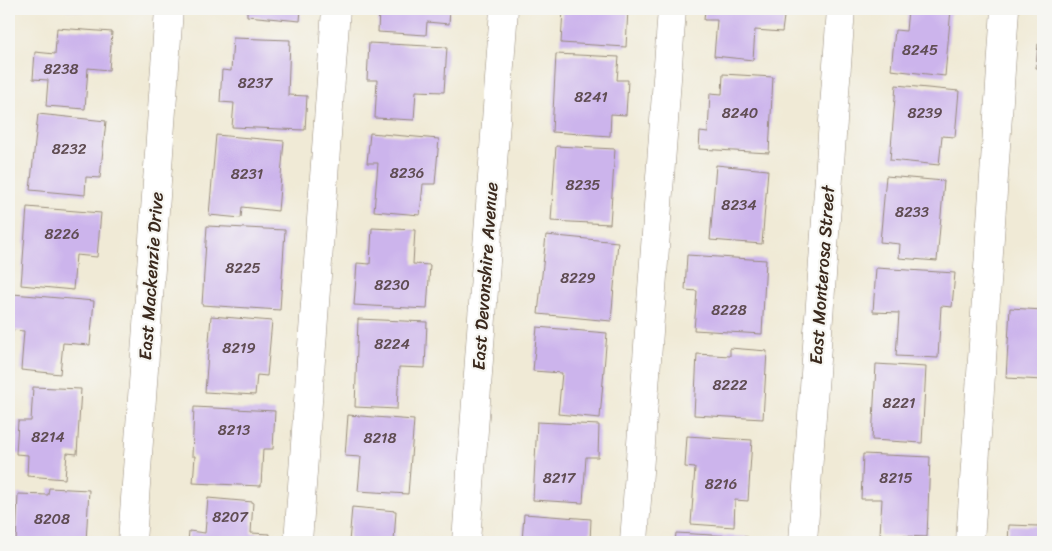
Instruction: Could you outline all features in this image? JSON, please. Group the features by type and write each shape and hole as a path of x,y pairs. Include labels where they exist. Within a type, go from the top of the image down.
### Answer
{"street":[{"name":"East Mackenzie Drive","path":"132,542 169,9"},
{"path":"298,542 336,9"},
{"name":"East Devonshire Avenue","path":"466,542 504,9"},
{"path":"634,542 672,9"},
{"name":"East Monterosa Street","path":"803,542 841,9"},
{"path":"970,542 1005,9"}],"building":[{"path":"66,9 87,9 86,12"},
{"path":"247,9 301,9 300,21 247,16"},
{"path":"379,9 450,9 449,24 427,22 426,35 378,32"},
{"path":"563,9 628,9 626,47 561,43"},
{"path":"705,9 785,9 782,32 755,30 753,60 714,56 717,20 704,20"},
{"path":"908,9 951,9 945,76 891,70 895,30 906,31"},
{"path":"57,28 112,32 109,70 88,68 85,109 46,106 48,80 33,79 35,52 55,54"},
{"path":"233,38 290,40 288,95 307,96 305,130 232,127 234,103 220,102 222,70 231,71"},
{"path":"369,43 447,47 444,92 416,91 414,120 375,118 377,80 367,80"},
{"path":"1038,44 1043,45 1043,68 1036,68"},
{"path":"556,54 619,57 617,80 628,80 626,115 611,114 610,136 552,132"},
{"path":"723,74 773,77 769,153 699,149 700,132 708,133 710,93 722,94"},
{"path":"896,85 959,91 955,137 942,136 939,165 890,160"},
{"path":"38,114 106,121 100,178 86,177 85,195 30,190"},
{"path":"370,133 439,139 435,184 423,184 420,215 374,211 378,163 367,163"},
{"path":"216,135 284,141 278,211 242,207 241,218 209,215"},
{"path":"556,146 615,149 610,224 551,221"},
{"path":"716,165 768,170 762,244 710,240"},
{"path":"886,176 944,181 937,261 899,258 900,244 880,242"},
{"path":"27,207 101,213 97,257 76,255 73,290 21,285"},
{"path":"1042,224 1043,246 1040,246"},
{"path":"207,226 285,230 280,310 202,305"},
{"path":"372,228 415,230 413,264 430,265 427,309 354,305 357,263 370,264"},
{"path":"546,235 618,242 611,321 538,314"},
{"path":"687,255 766,260 762,334 694,330 697,291 685,290"},
{"path":"876,268 955,273 952,307 941,306 938,358 896,356 899,313 873,312"},
{"path":"13,294 94,301 90,345 63,343 60,374 21,370 24,331 10,330"},
{"path":"1010,308 1043,310 1043,380 1006,378"},
{"path":"211,316 272,321 267,376 257,375 255,395 205,392"},
{"path":"358,319 427,322 425,368 399,367 397,409 355,407"},
{"path":"537,327 607,333 600,418 558,414 562,373 533,371"},
{"path":"730,348 767,351 763,419 694,415 697,354 730,356"},
{"path":"876,364 926,367 922,443 872,440"},
{"path":"33,387 81,389 77,454 67,453 65,479 27,476 28,455 16,454 18,421 31,421"},
{"path":"194,407 275,411 273,449 263,449 261,486 193,483 195,456 192,456"},
{"path":"348,415 414,420 408,494 358,491 361,457 345,456"},
{"path":"537,422 599,425 598,457 586,457 583,503 533,500"},
{"path":"687,436 752,440 748,501 735,500 734,527 691,524 695,468 685,467"},
{"path":"863,454 930,457 927,537 880,535 882,499 861,499"},
{"path":"49,488 89,490 86,542 16,542 18,494 48,495"},
{"path":"208,498 253,502 251,533 270,534 269,542 188,542 189,531 205,533"},
{"path":"352,507 396,511 394,542 349,542"},
{"path":"524,514 591,519 590,542 522,542"},
{"path":"1009,525 1043,525 1043,542 1008,542"},
{"path":"676,533 748,537 747,542 675,542"}]}
